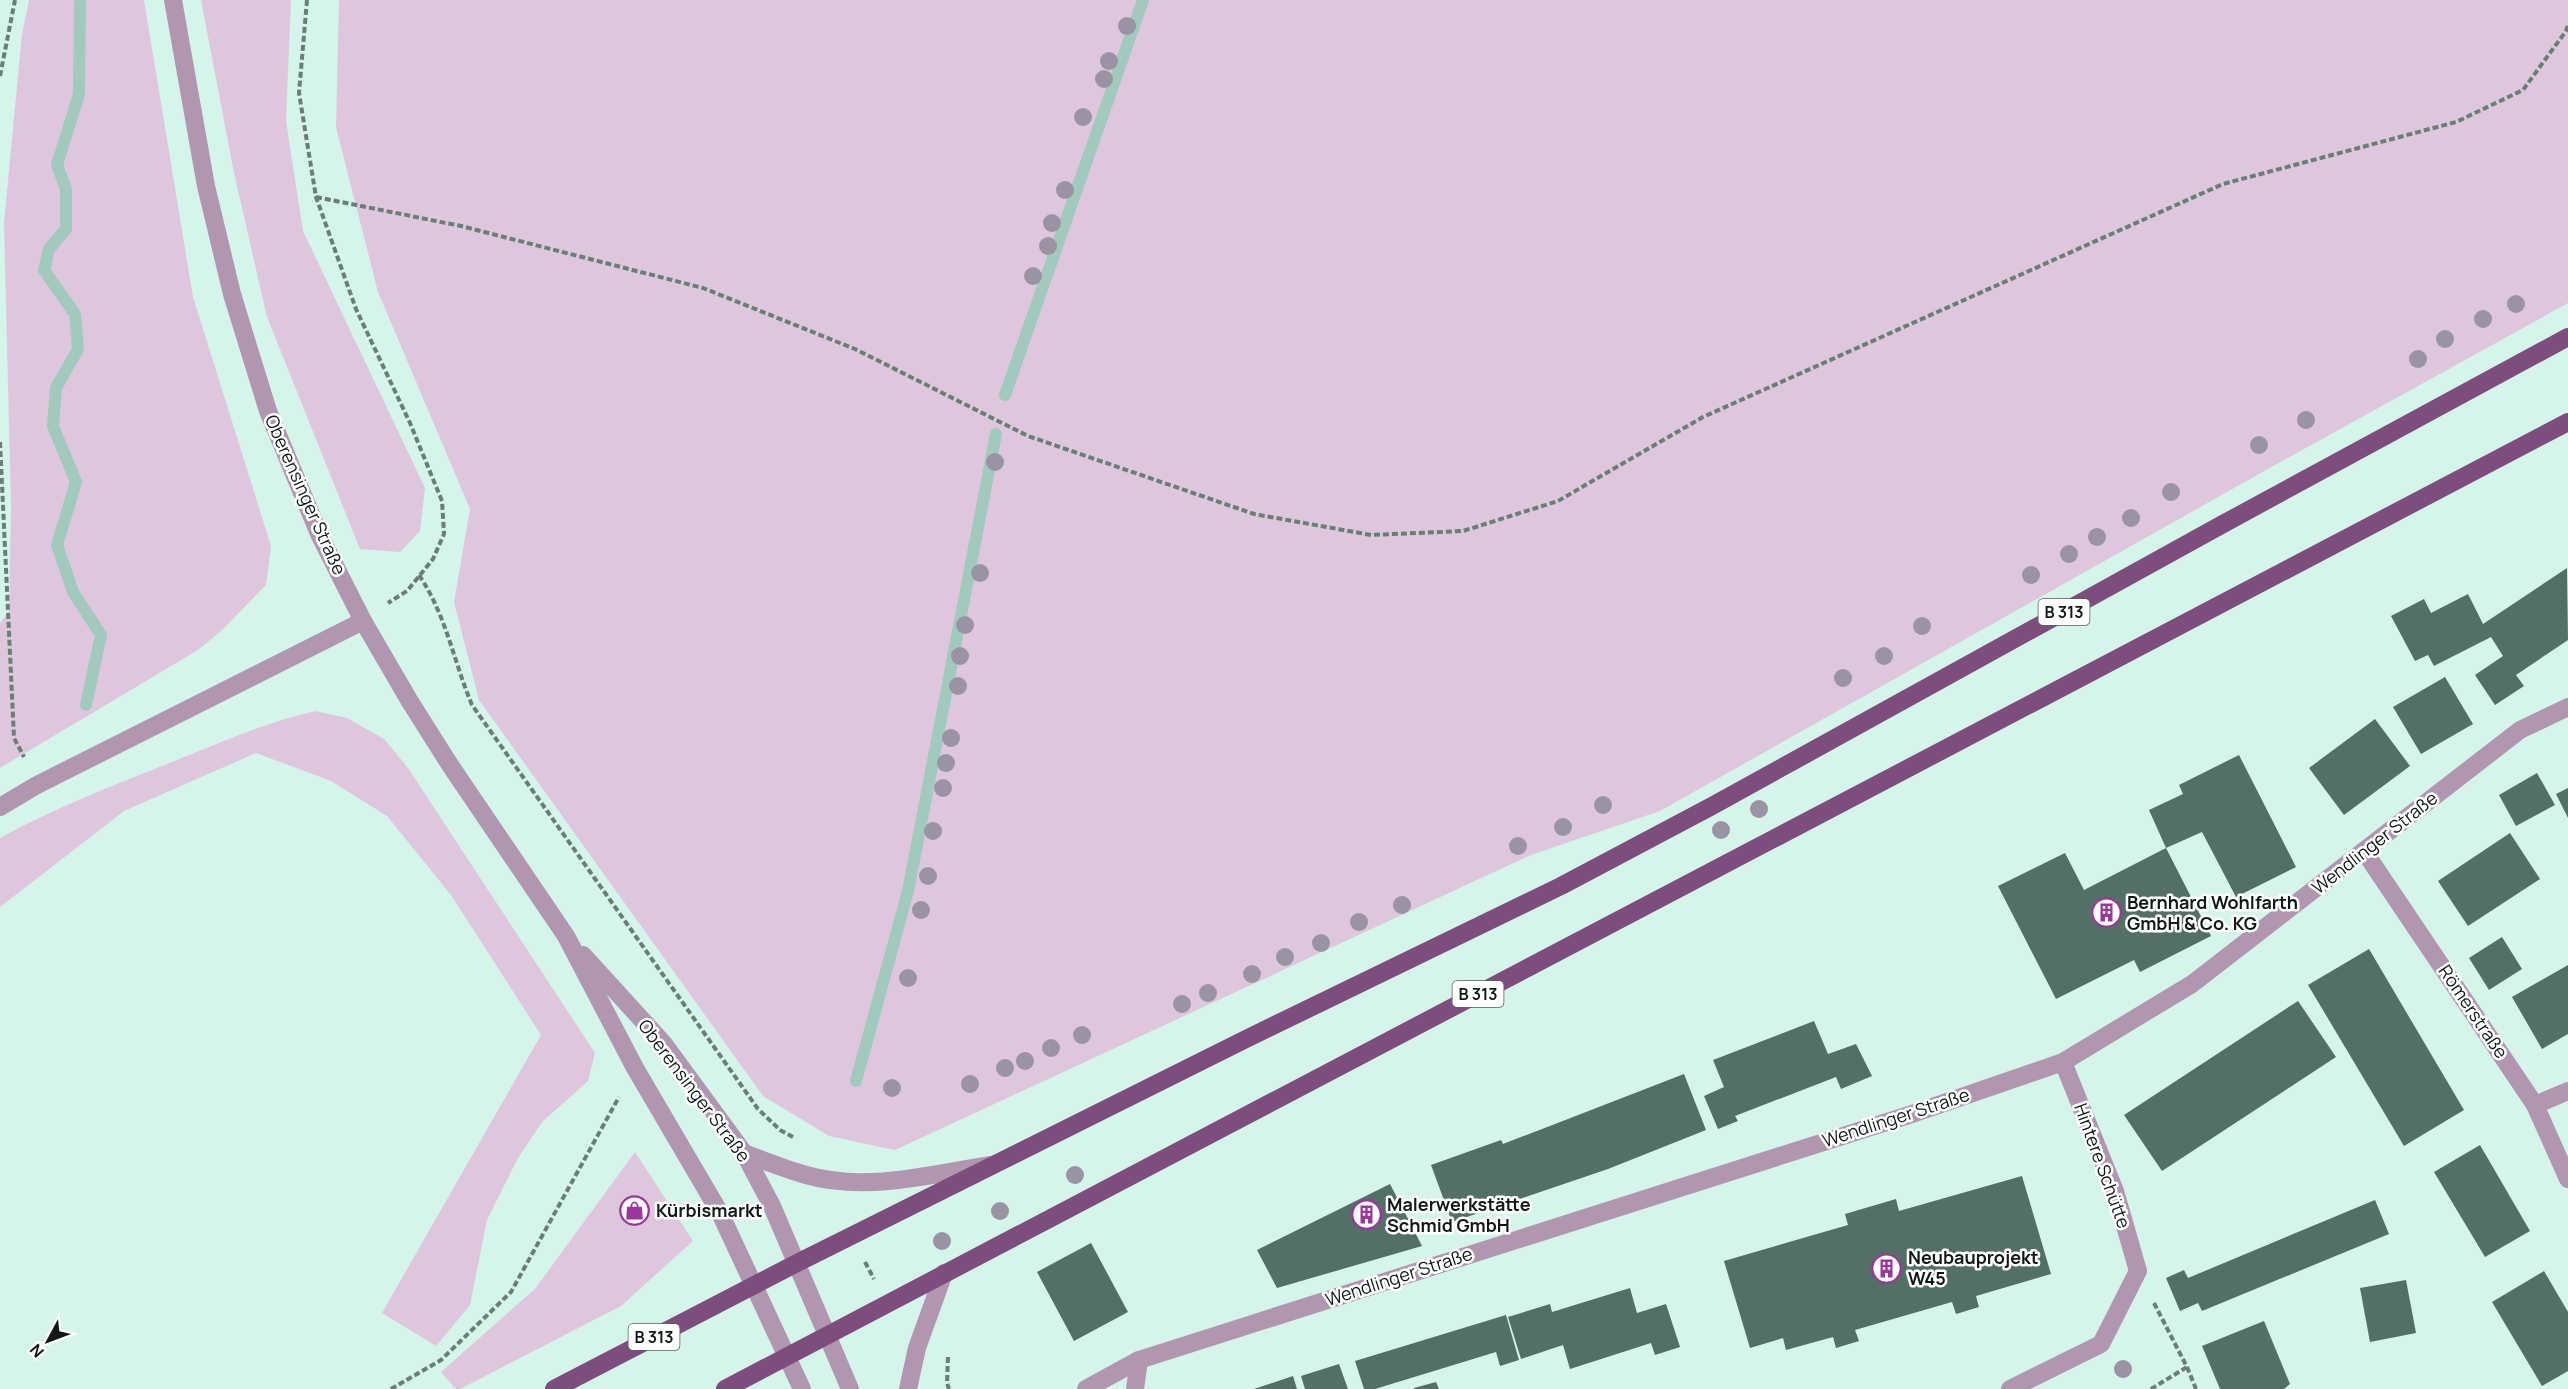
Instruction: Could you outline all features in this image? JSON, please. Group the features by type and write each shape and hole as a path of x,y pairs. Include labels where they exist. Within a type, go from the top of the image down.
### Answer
{"main road":[{"name":"B 313","path":"554,1389 797,1263 1248,1038 1561,886 1713,806 2212,530 2568,337"},
{"name":"B 313","path":"725,1389 2568,422"}],"street":[{"name":"Oberensinger Straße","path":"174,0 206,186 232,294 268,411 320,536 363,621 450,765 566,936 635,1068 720,1213 802,1389"},
{"path":"0,807 37,785 363,621"},
{"name":"Wendlinger Straße","path":"1086,1389 1139,1360 1912,1114 2063,1062 2192,984 2520,730 2568,707"},
{"name":"Römerstraße","path":"2364,851 2535,1105 2568,1179"},
{"name":"Oberensinger Straße","path":"566,936 664,1044 744,1153 772,1206 850,1389"},
{"name":"Hintere Schütte","path":"2063,1062 2115,1191 2138,1270"},
{"path":"2535,1105 2568,1091"},
{"path":"744,1153 807,1176 858,1183 905,1179 996,1164"},
{"path":"2010,1389 2101,1344 2138,1270"},
{"path":"908,1389 918,1348 944,1273"},
{"path":"1135,1389 1139,1360"}],"path":[{"path":"0,76 15,0"},
{"path":"307,0 299,93 316,197 356,309 410,423 442,501 444,534 432,559 407,591 363,621"},
{"path":"316,197 461,226 703,288 855,349 1028,436 1254,513 1371,535 1463,531 1558,501 1703,417 2223,184 2456,122 2523,90 2568,25"},
{"path":"0,442 14,738 37,785"},
{"path":"419,575 431,593 446,624 460,676 472,705 758,1109 780,1130 798,1139"},
{"path":"391,1389 441,1360 511,1292 635,1068"},
{"path":"852,1236 873,1277 882,1306"},
{"path":"2138,1270 2196,1389"},
{"path":"918,1348 948,1356 947,1383 950,1389"},
{"path":"2151,1389 2187,1367"}],"shaded area":[{"path":"29,0 144,0 193,297 271,546 266,585 222,630 198,650 0,768 0,623 9,612 11,507 4,223 22,34"},
{"path":"201,0 291,0 286,121 303,231 425,488 420,531 400,552 360,549 267,317 234,173"},
{"path":"339,0 2568,0 2568,303 1660,811 1531,855 895,1150 829,1136 763,1096 479,700 454,602 470,509 378,292 336,127"},
{"path":"315,711 347,718 384,739 408,768 595,1053 588,1081 542,1122 518,1158 487,1220 470,1305 436,1346 382,1313 541,1035 451,895 387,816 331,781 256,753 124,811 0,907 0,838 65,806 132,778 245,733"},
{"path":"635,1152 693,1241 621,1306 456,1389 441,1372 535,1289"}],"building":[{"path":"2567,568 2568,640 2516,675 2524,686 2495,705 2475,675 2503,656 2491,637 2434,666 2428,655 2415,661 2391,616 2424,599 2431,613 2468,594 2483,624"},
{"path":"2445,677 2473,724 2421,754 2393,707"},
{"path":"2375,719 2410,766 2344,815 2309,768"},
{"path":"2239,755 2296,867 2236,897 2202,832 2166,848 2149,810 2183,794 2179,785"},
{"path":"2537,773 2555,805 2516,826 2499,795"},
{"path":"2568,788 2568,818 2556,794"},
{"path":"2510,833 2540,879 2468,926 2438,881"},
{"name":"Bernhard Wohlfarth GmbH & Co. KG","path":"2166,848 2211,936 2140,972 2134,960 2056,999 1998,886 2065,853 2084,890"},
{"path":"2502,937 2522,969 2489,990 2469,958"},
{"path":"2369,949 2464,1110 2404,1146 2308,985"},
{"path":"2568,965 2568,1034 2542,1049 2512,997"},
{"path":"2298,1001 2336,1057 2162,1171 2124,1115"},
{"path":"1814,1021 1828,1054 1856,1044 1872,1076 1841,1089 1836,1077 1735,1116 1738,1121 1718,1129 1704,1096 1724,1087 1713,1060"},
{"path":"1684,1074 1706,1130 1608,1169 1452,1222 1431,1165 1501,1140 1503,1144"},
{"path":"2480,1145 2530,1231 2485,1257 2434,1172"},
{"name":"Neubauprojekt W45","path":"2022,1176 2051,1274 1976,1296 1979,1307 1956,1314 1952,1302 1855,1330 1859,1341 1836,1348 1833,1337 1786,1350 1783,1338 1750,1348 1724,1261 1848,1225 1845,1214 1896,1199 1899,1211"},
{"name":"Malerwerkstätte Schmid GmbH","path":"1390,1184 1422,1246 1277,1288 1257,1250"},
{"path":"2375,1200 2389,1234 2202,1311 2198,1303 2180,1311 2166,1278 2184,1270 2188,1278"},
{"path":"1091,1243 1128,1312 1074,1341 1037,1272"},
{"path":"2544,1271 2568,1312 2568,1371 2542,1386 2492,1302"},
{"path":"2406,1280 2416,1333 2370,1342 2360,1288"},
{"path":"1630,1288 1637,1313 1666,1304 1680,1347 1655,1355 1651,1343 1570,1369 1563,1345 1521,1359 1508,1317 1550,1304 1552,1312"},
{"path":"1506,1315 1519,1360 1500,1366 1496,1352 1375,1389 1364,1389 1355,1361"},
{"path":"2264,1321 2290,1384 2284,1389 2220,1389 2202,1346"},
{"path":"1339,1364 1348,1389 1305,1389 1301,1376"},
{"path":"1293,1376 1297,1389 1254,1389"},
{"path":"1436,1382 1439,1389 1414,1389 1414,1388"}],"waterway":[{"path":"80,0 79,94 57,165 66,189 66,229 49,249 44,270 75,314 78,349 56,388 53,426 76,482 57,545 73,592 101,635 86,705"},
{"path":"1005,395 1143,0"},
{"path":"856,1081 908,891 996,434"}],"place":[{"name":"Bernhard Wohlfarth GmbH & Co. KG","path":"2106,913"},
{"name":"Kürbismarkt","path":"635,1211"},
{"name":"Malerwerkstätte Schmid GmbH","path":"1366,1215"},
{"name":"Neubauprojekt W45","path":"1887,1268"}]}
